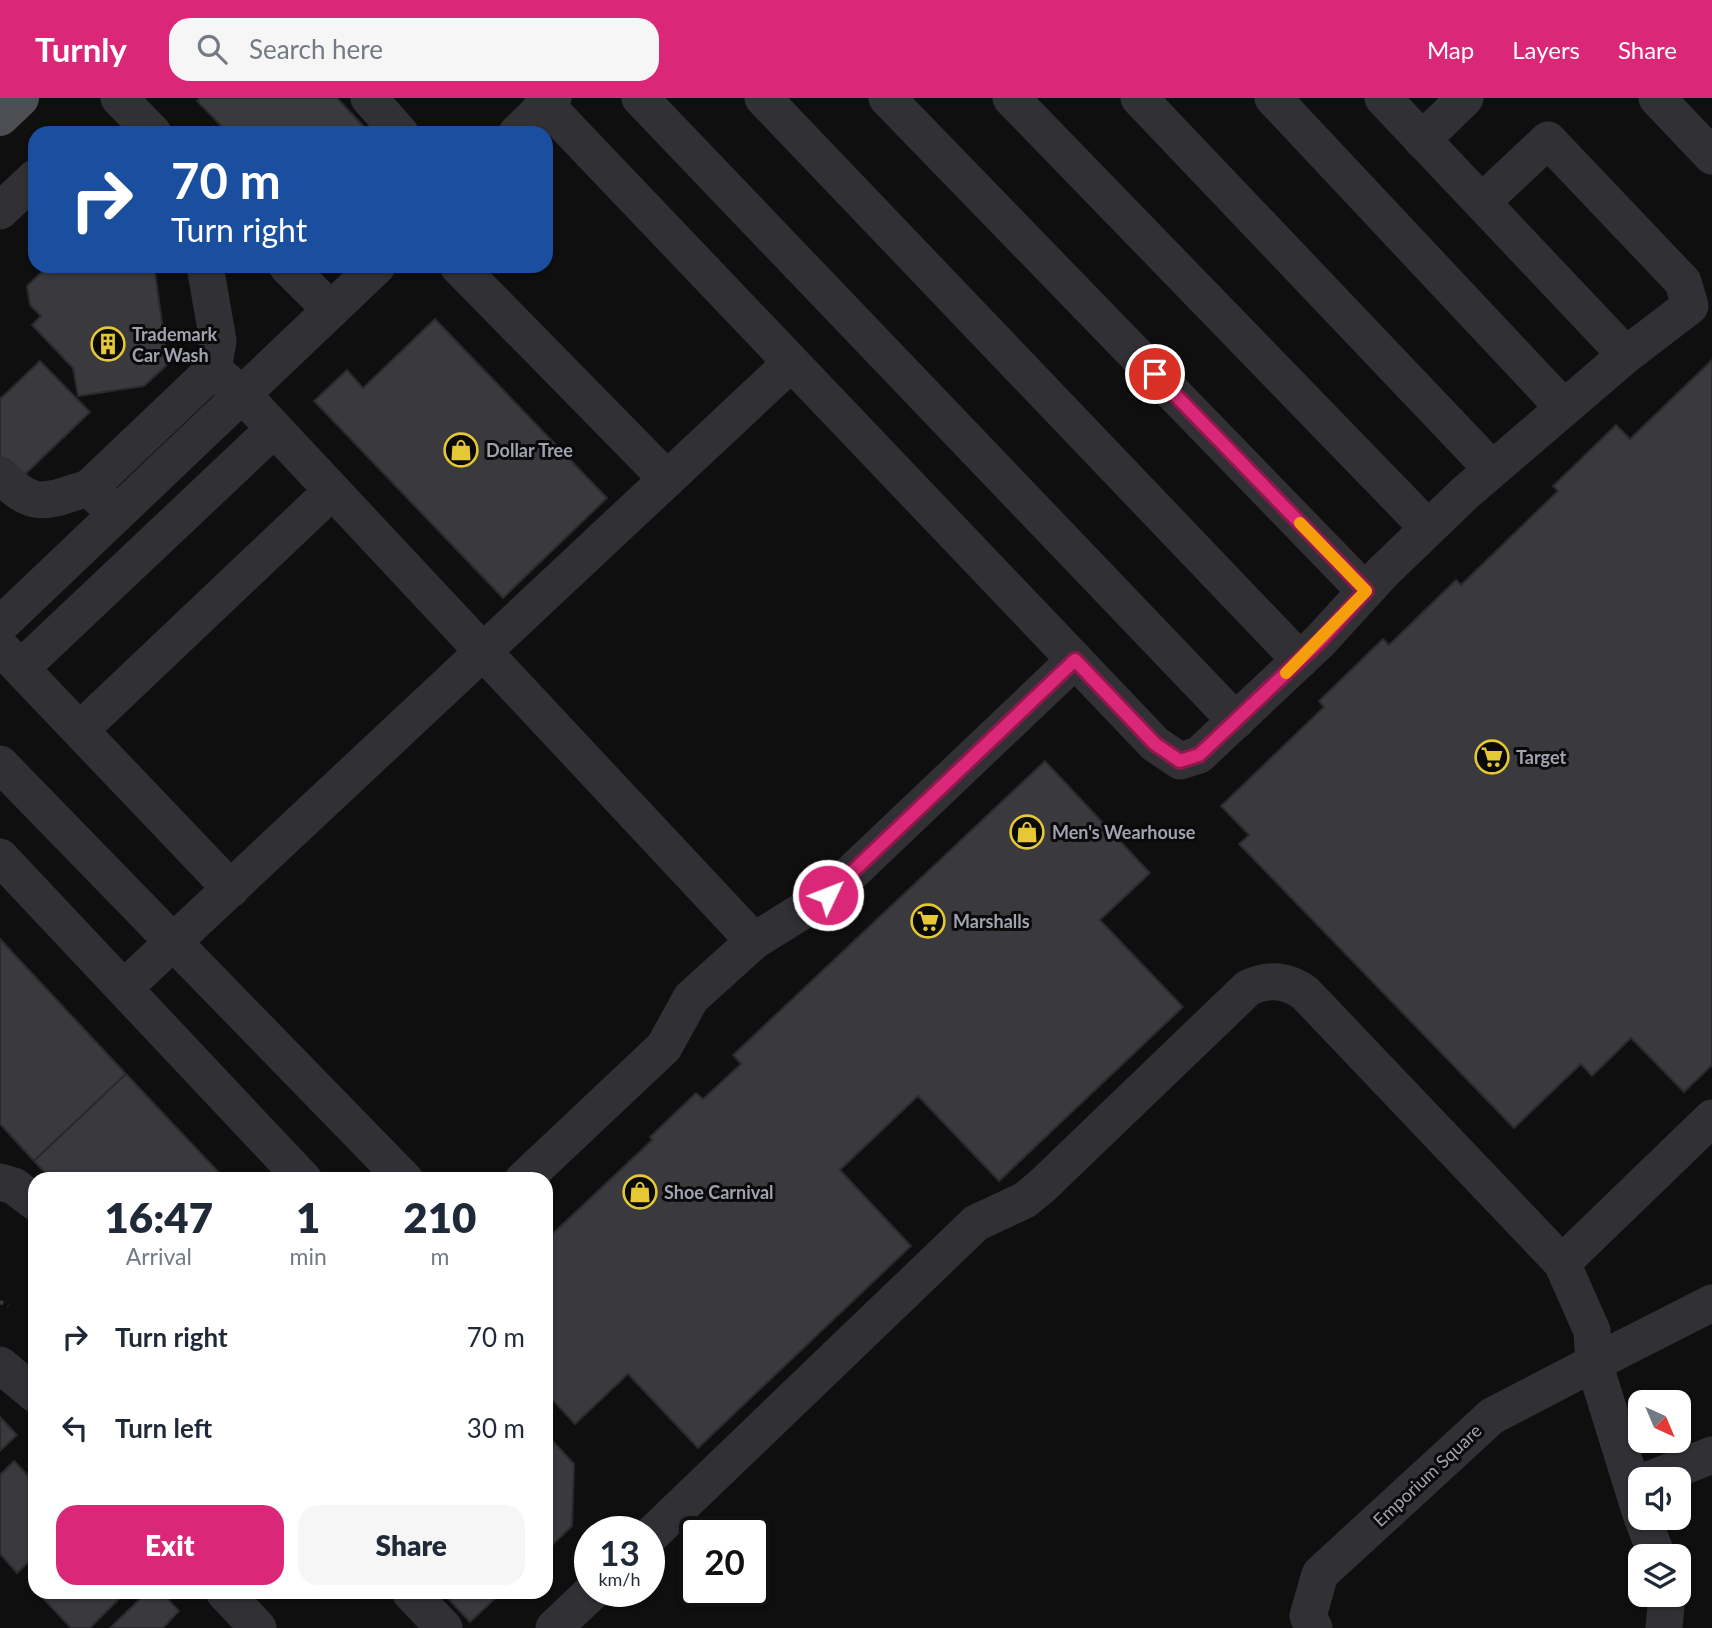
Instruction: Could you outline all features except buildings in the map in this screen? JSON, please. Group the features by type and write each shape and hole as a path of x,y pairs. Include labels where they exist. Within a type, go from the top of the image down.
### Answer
{"main road":[{"path":"0,117 20,98"}],"street":[{"path":"119,98 154,120"},
{"path":"369,98 393,126"},
{"path":"640,98 1236,721"},
{"path":"763,98 1300,660"},
{"path":"887,98 1366,591"},
{"path":"1011,98 1428,528"},
{"path":"1139,98 1492,470"},
{"path":"1273,98 1564,408"},
{"path":"1383,98 1626,355"},
{"path":"1423,140 1465,98"},
{"path":"1657,98 1712,156"},
{"path":"522,126 542,100 1155,744 1180,761 1199,755 1236,721 1300,660 1428,528 1492,470 1626,355 1690,306 1683,282 1548,140 1482,202"},
{"path":"0,211 28,185"},
{"path":"0,475 20,495 38,502 89,488 213,370 218,341 206,273"},
{"path":"294,273 331,310"},
{"path":"0,625 370,273"},
{"path":"465,273 667,479"},
{"path":"124,988 791,363"},
{"path":"213,370 242,394 754,941"},
{"path":"230,889 10,658 274,429"},
{"path":"89,488 116,514"},
{"path":"80,730 332,491"},
{"path":"531,1172 664,1047 691,998 754,941 828,895 1075,660"},
{"path":"0,764 396,1172"},
{"path":"0,857 296,1172"},
{"path":"665,1522 976,1223 1017,1204 1036,1191 1248,988 1258,983 1282,982 1306,993 1562,1263 1591,1331 1594,1363 1631,1467"},
{"path":"1562,1263 1712,1118"},
{"path":"0,1182 14,1186 28,1197"},
{"name":"Emporium Square","path":"1314,1628 1308,1616 1320,1574 1492,1416 1594,1363 1709,1312"},
{"path":"0,1365 28,1388"},
{"path":"1691,1467 1712,1455"},
{"path":"231,1599 258,1628"},
{"path":"417,1599 444,1628"},
{"path":"554,1628 576,1607"},
{"path":"1664,1628 1666,1607"}],"path":[{"path":"0,1301 8,1306"}],"slow traffic":[{"path":"1286,673 1366,591 1300,523"}],"place":[{"name":"Trademark Car Wash","path":"108,344"},
{"name":"Dollar Tree","path":"461,450"},
{"name":"Target","path":"1492,757"},
{"name":"Men's Wearhouse","path":"1027,832"},
{"name":"Marshalls","path":"928,921"},
{"name":"Shoe Carnival","path":"640,1192"}],"route":[{"path":"828,895 1075,660 1155,744 1180,761 1199,755 1320,641 1366,591 1155,374"}]}
